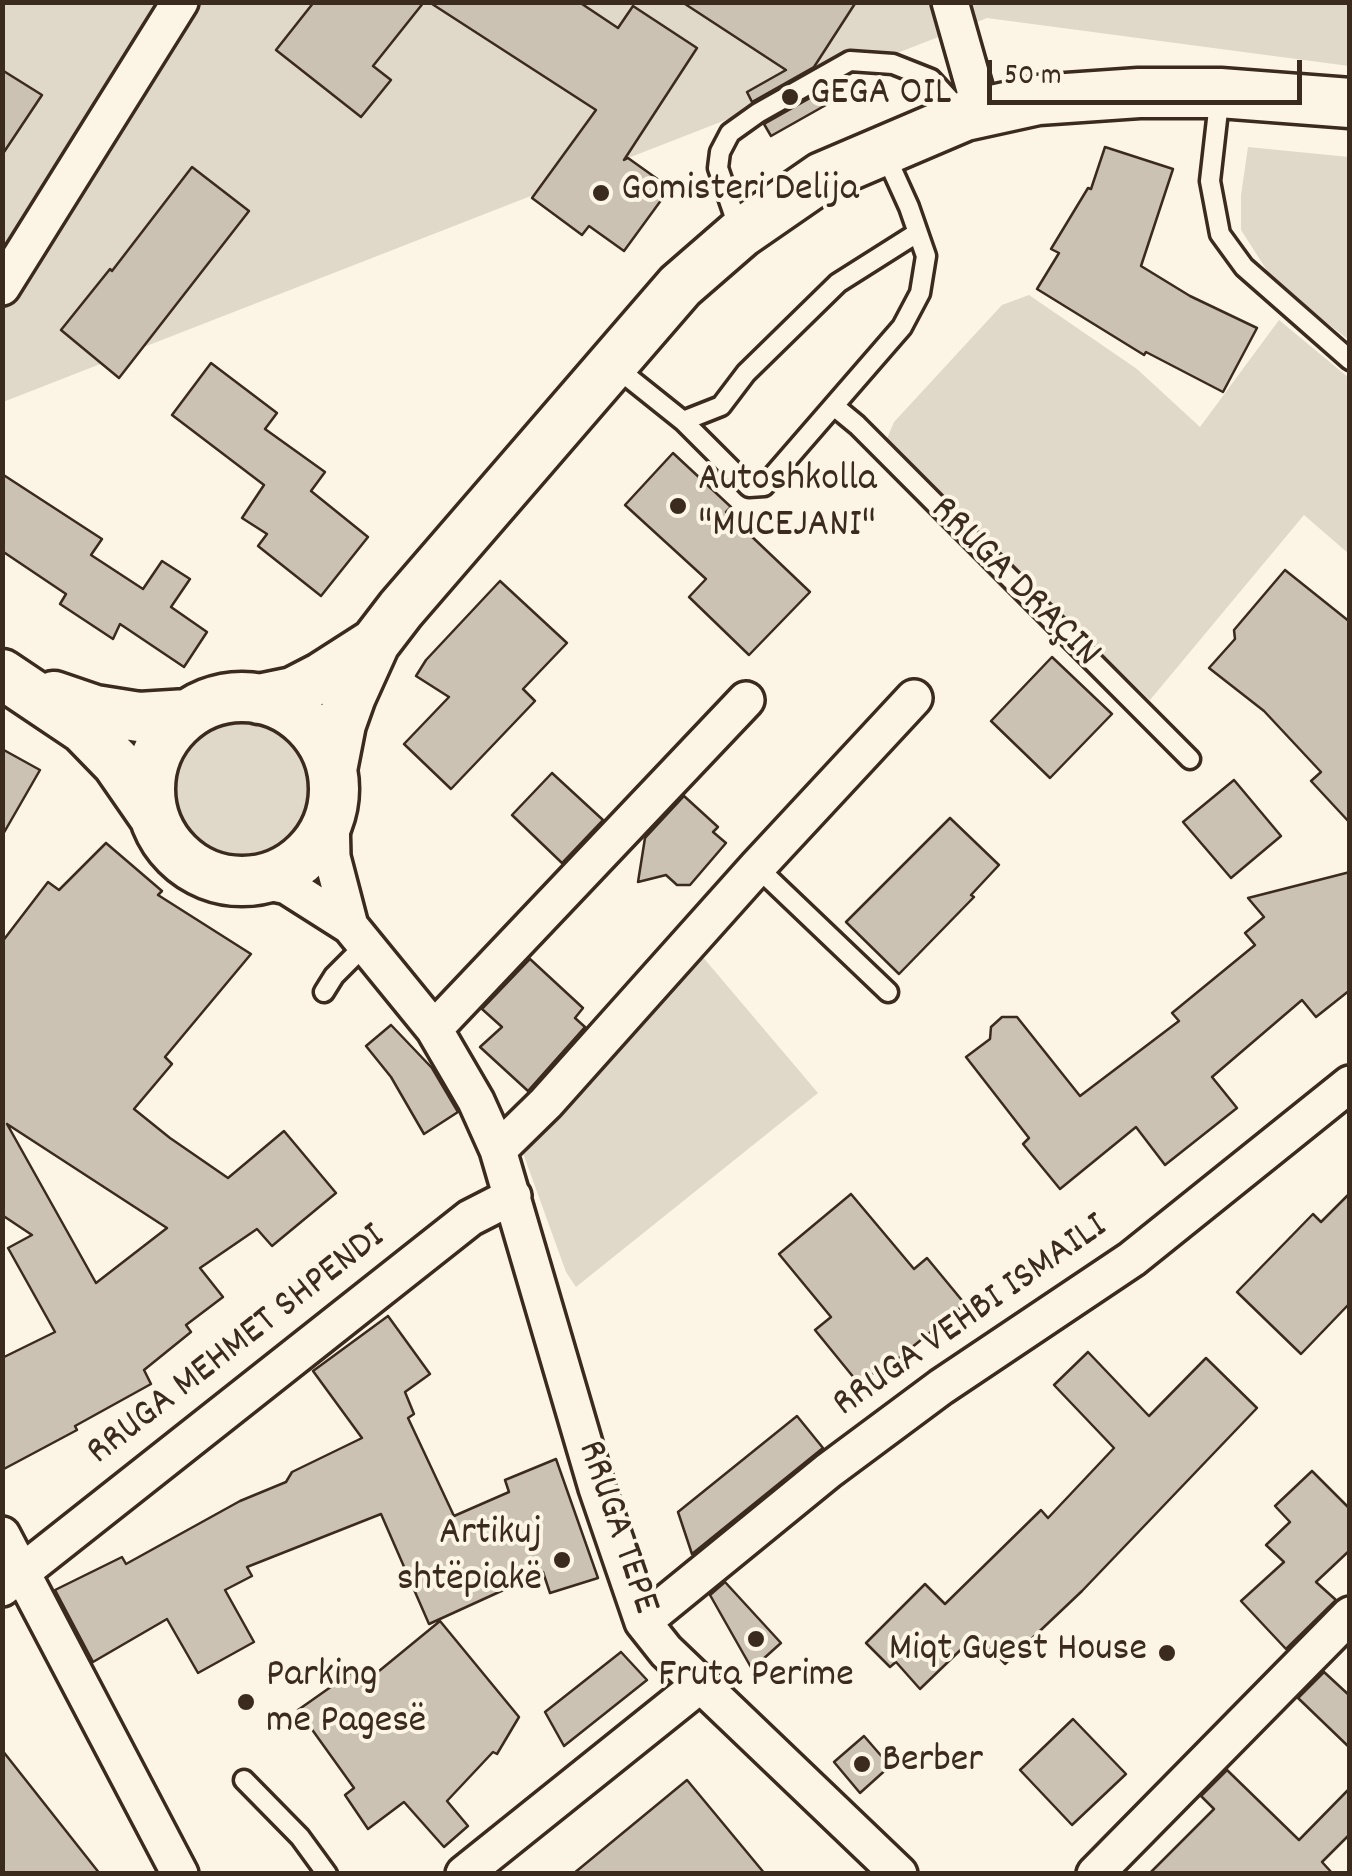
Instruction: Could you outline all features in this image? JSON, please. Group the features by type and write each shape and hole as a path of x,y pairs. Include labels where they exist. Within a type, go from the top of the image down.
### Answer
{"main road":[{"path":"259,699 293,692 376,642 680,286 740,232 822,177 973,114 1038,100 1139,92 1220,93 1350,103"},
{"path":"259,880 290,867 316,844 331,792 341,724 376,642"},
{"name":"RRUGA TEPE","path":"13,680 95,710 138,717 188,714 210,702 234,698 259,699 284,707 306,724 323,745 331,792"},
{"name":"RRUGA TEPE","path":"13,680 84,729 116,762 168,845 193,868 225,880 259,880"},
{"path":"152,814 149,787 154,759 168,734 188,714"}],"street":[{"path":"2,287 180,2"},
{"path":"950,2 973,114"},
{"path":"498,1150 598,1047 914,698"},
{"path":"434,1030 746,700"},
{"name":"RRUGA TEPE","path":"331,792 332,857 358,935"},
{"name":"RRUGA TEPE","path":"259,880 287,886 358,935 434,1030 476,1101 513,1196 597,1488 643,1622 666,1651 899,1874"},
{"name":"RRUGA VEHBI ISMAILI","path":"643,1622 828,1471 941,1386 1132,1259 1350,1084"},
{"name":"RRUGA MEHMET SHPENDI","path":"12,1580 470,1218 513,1196"},
{"path":"2,1535 12,1580 180,1874"},
{"path":"1095,1874 1350,1615"},
{"path":"464,1874 702,1683"}],"lane":[{"path":"740,232 718,168 720,152 730,133 850,61 894,64 931,79 973,114"},
{"path":"1220,93 1210,181 1220,234 1244,267 1350,360"},
{"path":"613,365 684,421 749,488 764,486 902,327 920,293 926,256 883,149"},
{"path":"684,421 721,406 746,373 838,283 918,232"},
{"name":"RRUGA DRAÇIN","path":"834,406 1190,759"},
{"path":"757,867 888,992"},
{"path":"324,992 358,935"},
{"path":"244,1780 300,1837 326,1874"}],"shaded area":[{"path":"3,3 1349,3 1349,66 987,18 3,402"},
{"path":"1248,147 1349,157 1349,340 1275,283 1241,230"},
{"path":"1029,295 1137,369 1200,427 1279,320 1349,378 1349,554 1304,515 1150,700 886,441 894,422 1002,305"},
{"path":"243,724 269,729 291,743 305,765 310,791 305,817 291,839 269,853 243,858 217,853 195,839 181,817 176,791 181,765 195,743 217,729"},
{"path":"696,949 818,1093 576,1287 566,1272 519,1142"}],"building":[{"path":"314,2 424,2 373,66 391,80 361,117 276,50"},
{"path":"429,2 579,2 618,28 633,6 697,48 624,160 628,158 670,188 624,251 589,226 582,235 532,198 596,110"},
{"path":"682,2 856,2 814,67 752,102 747,92 786,70"},
{"path":"2,70 42,95 2,155"},
{"path":"826,89 833,101 771,136 764,124"},
{"path":"1105,147 1173,169 1141,266 1190,296 1257,328 1223,392 1146,352 1144,355 1037,289 1059,253 1051,249 1088,188 1091,189"},
{"path":"192,167 249,211 119,378 61,330"},
{"path":"211,363 277,413 265,429 325,472 311,491 368,537 321,596 258,546 267,534 242,518 264,485 172,415"},
{"path":"673,453 731,507 726,512 810,592 749,655 689,597 706,579 625,505"},
{"path":"2,474 102,539 91,555 143,589 162,561 190,579 171,607 207,632 184,667 120,624 113,639 60,604 66,594 2,551"},
{"path":"1285,570 1350,622 1350,823 1311,781 1321,772 1264,711 1209,668 1235,639 1234,630"},
{"path":"500,581 567,643 523,689 535,701 451,789 404,744 449,697 416,676 426,660"},
{"path":"1052,657 1112,714 1050,778 991,721"},
{"path":"2,749 40,770 2,836"},
{"path":"552,773 603,820 562,863 512,815"},
{"path":"1234,780 1281,836 1231,878 1183,822"},
{"path":"684,796 718,827 713,832 726,843 690,885 677,885 666,875 638,882 645,838"},
{"path":"950,818 999,865 971,895 974,897 899,974 846,922"},
{"path":"106,843 162,891 158,895 251,954 165,1057 172,1064 134,1109 228,1178 284,1131 336,1193 272,1246 257,1229 200,1268 223,1297 186,1325 191,1332 144,1370 151,1384 2,1470 2,1358 55,1332 8,1248 32,1235 2,1215 2,942 48,882 59,890","holes":["7,1124 167,1228 96,1283"]},
{"path":"1350,872 1350,990 1316,1017 1302,1000 1212,1077 1237,1108 1165,1165 1136,1127 1060,1189 1023,1144 1029,1138 966,1057 990,1039 991,1027 1002,1017 1017,1017 1080,1096 1179,1021 1172,1013 1255,945 1245,933 1264,917 1248,898"},
{"path":"530,959 583,1008 575,1018 585,1027 528,1091 480,1047 502,1027 482,1009"},
{"path":"391,1025 432,1068 458,1112 424,1134 391,1077 366,1046"},
{"path":"1350,1193 1350,1303 1301,1354 1237,1292 1313,1214 1321,1222"},
{"path":"851,1194 914,1269 927,1258 965,1304 878,1375 875,1372 859,1384 815,1330 831,1317 779,1254"},
{"path":"388,1316 430,1374 405,1392 414,1414 408,1418 454,1516 509,1492 505,1480 556,1459 598,1578 550,1593 543,1572 429,1624 381,1514 247,1567 252,1576 225,1590 254,1642 198,1673 167,1619 93,1662 55,1590 122,1557 126,1564 240,1501 286,1482 292,1472 362,1438 313,1371"},
{"path":"1088,1352 1149,1416 1206,1358 1257,1408 1082,1591 1005,1664 977,1634 920,1689 896,1662 890,1667 866,1643 925,1584 945,1604 1041,1510 1048,1518 1114,1448 1054,1385"},
{"path":"797,1416 823,1448 692,1554 678,1512"},
{"path":"1312,1471 1350,1509 1350,1550 1316,1582 1336,1600 1286,1649 1241,1601 1284,1562 1266,1545 1290,1522 1275,1506"},
{"path":"725,1582 781,1643 752,1669 710,1595"},
{"path":"440,1621 519,1717 497,1754 493,1752 447,1801 468,1826 444,1847 404,1802 368,1829 345,1795 354,1788 298,1710 352,1672 362,1685"},
{"path":"621,1652 647,1680 564,1746 545,1712"},
{"path":"1324,1672 1350,1696 1350,1748 1298,1698"},
{"path":"1073,1719 1126,1774 1072,1825 1020,1770"},
{"name":"Berber","path":"864,1736 890,1766 860,1793 834,1762"},
{"path":"2,1750 100,1874 2,1874"},
{"path":"1227,1770 1299,1840 1350,1788 1350,1834 1322,1862 1333,1874 1149,1874 1214,1809 1201,1796"},
{"path":"687,1780 765,1874 573,1874"}],"place":[{"name":"GEGA OIL","path":"790,97"},
{"name":"Gomisteri Delija","path":"601,193"},
{"name":"Autoshkolla \"MUCEJANI\"","path":"678,506"},
{"name":"Artikuj shtëpiakë","path":"562,1560"},
{"name":"Fruta Perime","path":"756,1639"},
{"name":"Miqt Guest House","path":"1167,1653"},
{"name":"Parking me Pagesë","path":"246,1702"},
{"name":"Berber","path":"862,1764"}]}
